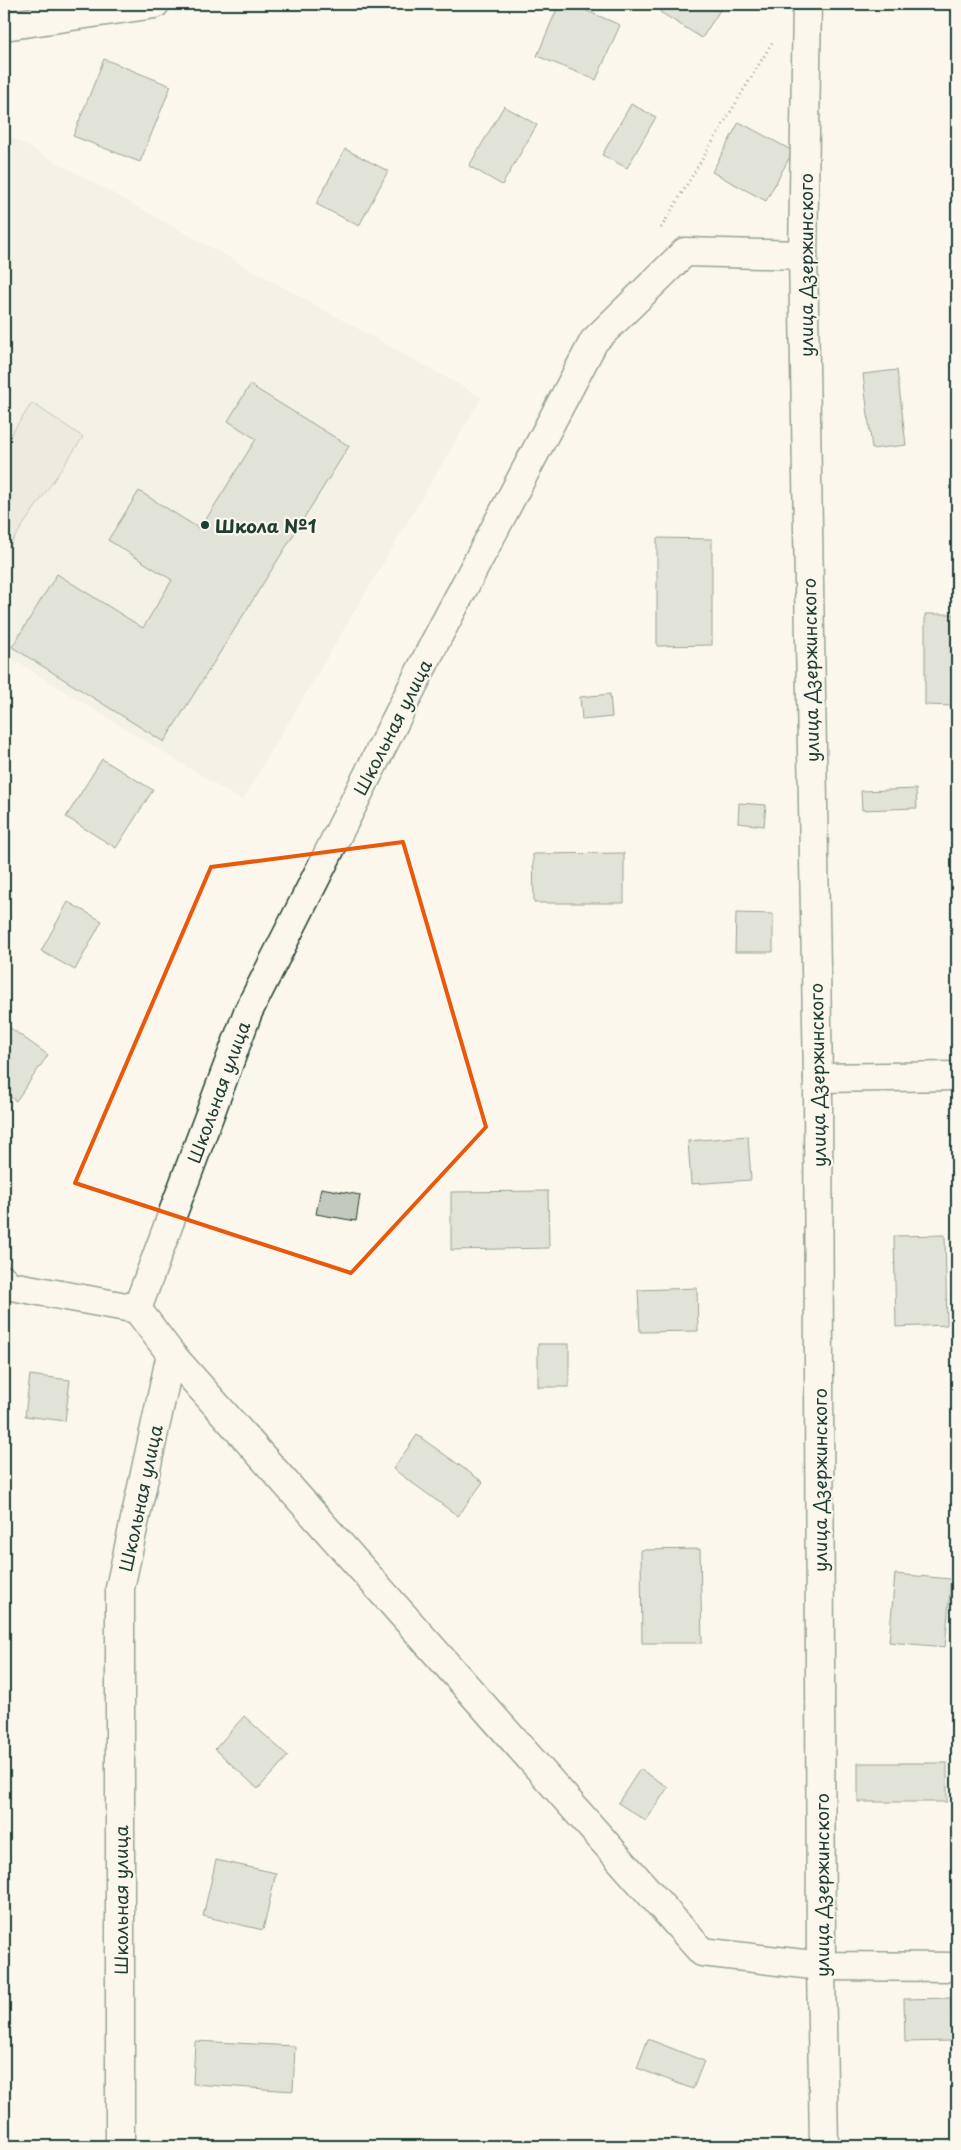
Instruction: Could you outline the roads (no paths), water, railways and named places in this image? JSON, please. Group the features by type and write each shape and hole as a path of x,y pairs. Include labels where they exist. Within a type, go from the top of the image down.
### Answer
{"street":[{"path":"4,26 155,4"},
{"name":"улица Дзержинского","path":"807,4 803,255 818,1078 820,1966 824,2146"},
{"name":"Школьная улица","path":"138,1309 248,1012 435,642 594,341 685,252 803,255"},
{"path":"818,1078 957,1076"},
{"path":"5,1284 138,1309 171,1354 702,1952 820,1966 957,1967"},
{"name":"Школьная улица","path":"120,2146 120,1588 171,1354"}],"place":[{"name":"Школа №1","path":"205,525"}]}
